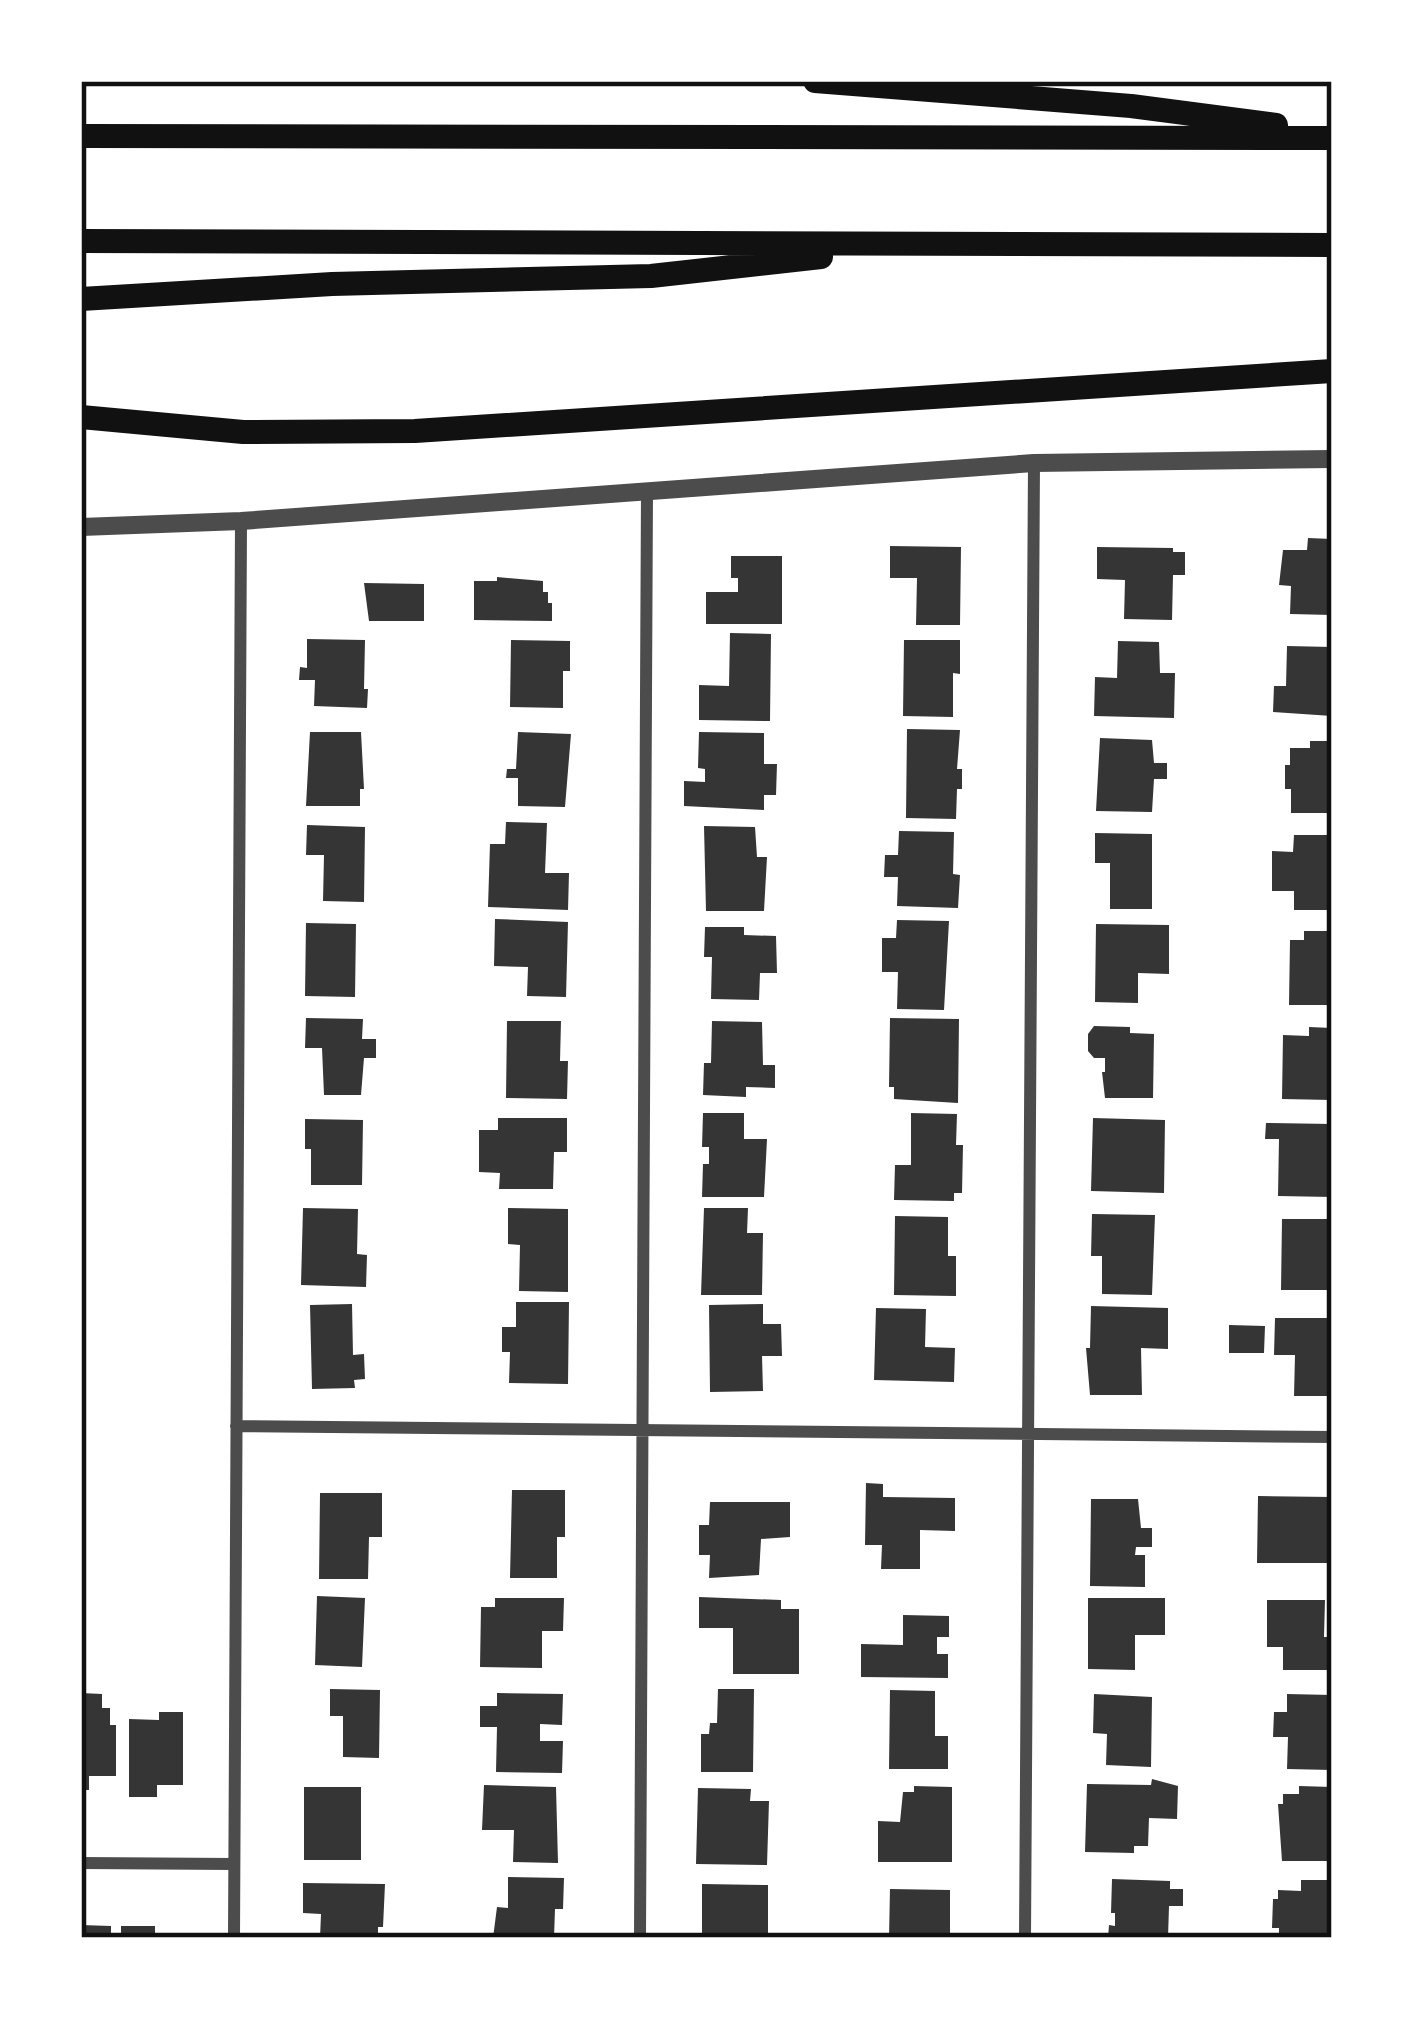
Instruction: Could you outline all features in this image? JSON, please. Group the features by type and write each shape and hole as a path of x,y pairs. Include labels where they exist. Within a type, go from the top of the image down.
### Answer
{"highway":[{"path":"815,81 1131,106 1332,135"},
{"path":"81,136 1332,135"},
{"path":"81,242 1332,245"},
{"path":"81,299 332,284 651,276 948,243"},
{"path":"81,417 243,432 393,432 1332,370"}],"street":[{"path":"81,527 241,521 1034,464 1332,459"},
{"path":"1025,1938 1034,464"},
{"path":"640,1938 647,491"},
{"path":"234,1938 241,521"},
{"path":"236,1426 1332,1437"},
{"path":"81,1863 234,1864"}],"building":[{"path":"1308,538 1332,539 1332,615 1290,614 1291,586 1279,585 1283,550 1307,550"},
{"path":"890,546 961,547 960,625 916,625 917,578 890,578"},
{"path":"1097,547 1185,552 1185,575 1173,575 1172,620 1124,619 1125,580 1097,579"},
{"path":"731,556 782,556 782,624 706,624 706,592 738,592 738,578 731,578"},
{"path":"497,577 543,581 543,592 548,592 548,603 552,603 552,621 474,620 474,581 497,581"},
{"path":"364,583 424,584 424,621 369,621"},
{"path":"730,633 771,634 770,721 699,720 699,685 729,686"},
{"path":"307,639 365,640 367,708 314,706 315,680 299,680 300,667 307,668"},
{"path":"511,640 570,641 570,671 563,671 563,708 510,707"},
{"path":"904,640 960,640 960,674 953,673 953,717 903,716"},
{"path":"1118,641 1159,642 1160,673 1175,673 1174,718 1094,716 1095,677 1117,678"},
{"path":"1287,646 1332,647 1332,716 1273,712 1274,686 1286,686"},
{"path":"907,729 960,730 957,769 962,769 962,789 957,789 956,819 906,818"},
{"path":"310,732 361,732 364,789 360,789 360,806 306,806"},
{"path":"518,732 571,734 565,807 518,806 518,778 506,778 507,769 516,769"},
{"path":"699,732 764,733 764,764 777,764 776,795 764,795 764,810 684,806 684,781 705,782 705,769 698,768"},
{"path":"1100,738 1152,740 1154,763 1167,763 1167,779 1154,779 1152,812 1096,811"},
{"path":"1310,741 1332,741 1332,813 1291,813 1285,765 1290,765 1290,748 1310,748"},
{"path":"506,822 547,823 545,873 569,873 568,910 488,907 490,844 505,844"},
{"path":"307,825 365,827 364,902 323,901 324,855 306,855"},
{"path":"704,826 755,827 757,857 767,857 764,911 706,911"},
{"path":"899,831 954,832 953,874 960,875 958,908 897,906 898,877 884,877 885,855 898,855"},
{"path":"1095,833 1152,834 1152,909 1110,909 1110,863 1095,863"},
{"path":"1294,835 1332,835 1332,910 1294,910 1294,891 1272,891 1272,851 1293,852"},
{"path":"495,919 568,922 566,997 527,996 528,967 494,966"},
{"path":"897,920 949,921 944,1010 897,1009 898,972 882,972 882,938 896,938"},
{"path":"306,923 356,924 355,997 305,996"},
{"path":"1096,924 1169,925 1169,974 1138,973 1138,1003 1095,1002"},
{"path":"705,927 744,927 744,935 776,936 777,973 760,973 759,1000 711,999 712,957 704,957"},
{"path":"1304,931 1332,931 1332,1005 1289,1005 1290,940 1304,940"},
{"path":"306,1018 363,1019 362,1039 376,1039 376,1058 364,1058 361,1095 324,1095 322,1048 305,1048"},
{"path":"890,1018 959,1019 958,1103 894,1099 894,1087 889,1087"},
{"path":"507,1021 561,1021 560,1061 568,1061 567,1099 506,1098"},
{"path":"712,1021 762,1022 763,1065 775,1065 775,1088 746,1087 746,1097 703,1095 704,1063 711,1063"},
{"path":"1094,1026 1130,1027 1130,1033 1154,1034 1153,1098 1105,1098 1105,1058 1094,1058 1088,1051 1088,1034"},
{"path":"1309,1027 1332,1028 1332,1100 1282,1099 1283,1035 1309,1036"},
{"path":"703,1113 744,1113 744,1139 767,1139 764,1197 702,1197 703,1164 709,1164 709,1147 702,1147"},
{"path":"911,1113 957,1114 956,1145 963,1145 962,1193 954,1193 954,1201 894,1200 895,1165 911,1165"},
{"path":"498,1118 567,1118 567,1152 554,1152 553,1189 499,1189 500,1173 479,1172 479,1130 498,1130"},
{"path":"1093,1118 1165,1120 1164,1193 1091,1191"},
{"path":"305,1119 363,1120 362,1185 311,1185"},
{"path":"1266,1123 1332,1124 1332,1197 1278,1196 1279,1139 1265,1139"},
{"path":"303,1208 358,1209 357,1254 367,1255 366,1287 301,1285"},
{"path":"508,1208 568,1209 568,1292 519,1291 520,1245 508,1244"},
{"path":"704,1208 748,1208 747,1233 763,1233 762,1295 701,1295"},
{"path":"1092,1214 1155,1215 1152,1295 1102,1294 1102,1256 1091,1256"},
{"path":"895,1216 948,1217 948,1256 956,1256 956,1296 894,1295"},
{"path":"1282,1219 1332,1219 1332,1290 1281,1290"},
{"path":"516,1302 569,1302 568,1384 509,1383 510,1352 502,1352 502,1327 516,1327"},
{"path":"352,1304 353,1355 364,1354 365,1379 354,1380 355,1388 312,1389 310,1305"},
{"path":"763,1304 763,1324 781,1324 782,1356 762,1356 763,1391 710,1392 709,1305"},
{"path":"1091,1306 1168,1308 1168,1349 1141,1348 1142,1395 1090,1395 1086,1348 1090,1348"},
{"path":"876,1308 926,1309 925,1347 955,1348 954,1382 874,1380"},
{"path":"1275,1318 1332,1318 1332,1396 1294,1396 1295,1355 1274,1355"},
{"path":"1229,1325 1265,1326 1264,1353 1229,1353"},
{"path":"866,1483 883,1484 883,1497 955,1498 955,1531 920,1530 920,1569 881,1569 882,1545 865,1545"},
{"path":"512,1490 565,1490 565,1537 557,1537 557,1578 510,1578"},
{"path":"320,1493 382,1493 382,1537 369,1537 368,1579 319,1579"},
{"path":"1258,1496 1332,1497 1332,1563 1257,1563"},
{"path":"1091,1499 1138,1499 1141,1528 1152,1528 1152,1547 1136,1547 1135,1555 1145,1555 1145,1587 1090,1586"},
{"path":"710,1502 790,1502 790,1537 761,1539 759,1575 709,1578 710,1555 699,1555 699,1525 709,1525"},
{"path":"317,1596 365,1598 362,1667 315,1665"},
{"path":"699,1597 781,1600 781,1609 799,1609 799,1674 733,1674 733,1628 699,1628"},
{"path":"495,1598 564,1598 563,1631 542,1631 542,1668 480,1667 481,1607 495,1607"},
{"path":"1088,1598 1165,1598 1165,1635 1135,1635 1135,1670 1088,1669"},
{"path":"1267,1600 1325,1600 1324,1637 1332,1637 1332,1670 1283,1670 1283,1647 1267,1647"},
{"path":"903,1615 949,1616 949,1637 937,1637 937,1654 948,1654 948,1678 861,1677 861,1644 903,1645"},
{"path":"330,1689 380,1690 379,1758 343,1757 343,1716 330,1716"},
{"path":"718,1689 754,1689 753,1772 701,1772 701,1734 709,1734 710,1723 717,1723"},
{"path":"890,1690 935,1691 935,1736 948,1736 948,1769 889,1769"},
{"path":"81,1693 102,1694 102,1708 110,1708 110,1725 116,1725 116,1776 89,1776 89,1790 81,1790"},
{"path":"497,1693 563,1694 562,1725 540,1724 540,1741 563,1741 562,1773 496,1772 497,1727 480,1727 480,1706 497,1706"},
{"path":"1094,1694 1152,1697 1151,1767 1106,1765 1107,1734 1093,1733"},
{"path":"1287,1694 1332,1695 1332,1770 1287,1769 1288,1737 1273,1737 1274,1712 1287,1712"},
{"path":"159,1712 183,1712 183,1785 157,1785 157,1797 129,1797 129,1719 159,1720"},
{"path":"1152,1779 1178,1786 1177,1819 1149,1818 1148,1846 1134,1846 1134,1853 1085,1852 1087,1784 1151,1785"},
{"path":"484,1785 556,1787 558,1863 513,1862 514,1830 482,1830"},
{"path":"914,1786 952,1787 952,1862 878,1862 878,1821 900,1822 903,1792 914,1792"},
{"path":"1299,1786 1332,1787 1332,1861 1282,1861 1278,1804 1283,1804 1283,1794 1299,1794"},
{"path":"304,1787 361,1787 361,1860 304,1860"},
{"path":"698,1788 751,1789 750,1801 769,1801 767,1865 696,1864"},
{"path":"508,1877 564,1878 563,1909 555,1909 554,1938 493,1938 497,1907 508,1908"},
{"path":"1112,1879 1170,1881 1170,1889 1183,1889 1183,1906 1169,1906 1168,1938 1108,1938 1109,1925 1115,1926"},
{"path":"1301,1880 1332,1880 1329,1938 1279,1938 1279,1928 1272,1928 1278,1890 1301,1891"},
{"path":"303,1883 385,1884 378,1938 320,1938 321,1914 303,1913"},
{"path":"702,1884 768,1885 768,1938 702,1938"},
{"path":"890,1889 950,1890 950,1938 889,1938"},
{"path":"81,1925 111,1926 111,1938 81,1938"},
{"path":"121,1926 155,1926 155,1938 121,1938"}]}
